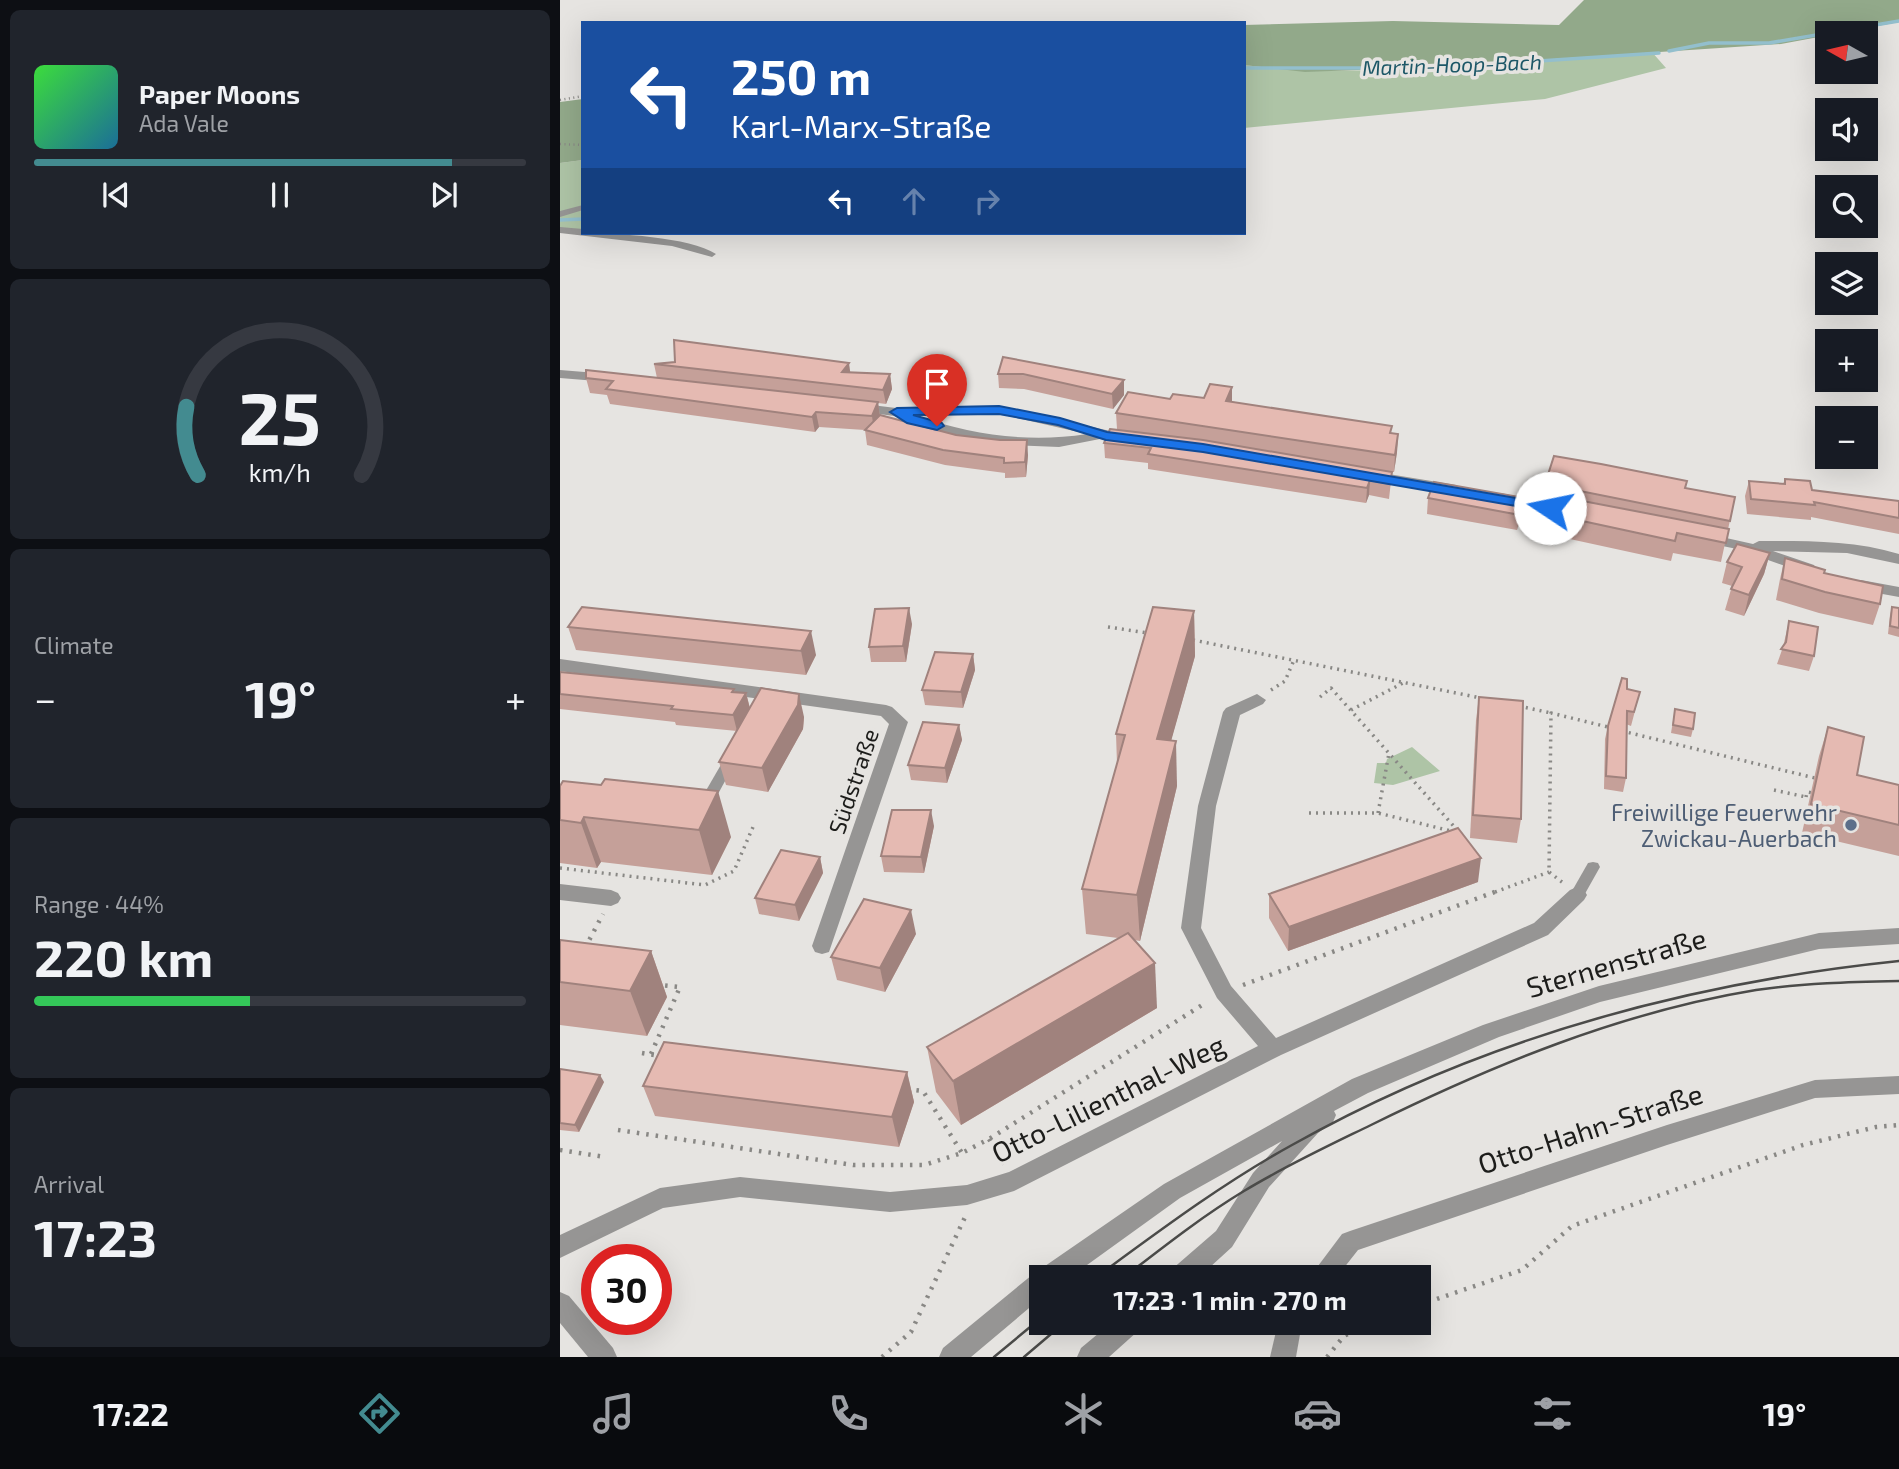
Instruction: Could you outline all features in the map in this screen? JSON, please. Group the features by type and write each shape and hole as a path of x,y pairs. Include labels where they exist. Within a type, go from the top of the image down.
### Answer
{"street":[{"path":"560,374 629,380"},
{"path":"843,405 897,412 999,410 1060,422 1106,436 1142,440"},
{"path":"897,412 912,420 988,438 1045,443 1106,436"},
{"path":"1350,472 1577,513"},
{"path":"1687,535 1741,545 1824,574"},
{"path":"1741,545 1877,551 1899,559"},
{"path":"1847,582 1899,592"},
{"name":"Südstraße","path":"560,665 764,700 886,710 899,722 822,946"},
{"name":"Otto-Lilienthal-Weg","path":"1257,700 1232,712 1225,733 1207,806 1191,928 1224,992 1273,1049"},
{"path":"560,892 611,898"},
{"name":"Otto-Lilienthal-Weg","path":"560,1247 660,1198 740,1187 890,1202 967,1195 1014,1181 1273,1049 1541,929 1577,895"},
{"name":"Sternenstraße","path":"1067,1265 1172,1191 1360,1086 1491,1031 1599,995 1819,941 1899,936"},
{"name":"Otto-Hahn-Straße","path":"1331,1265 1350,1242 1667,1135 1815,1089 1899,1085"},
{"name":"Sternenstraße","path":"1195,1265 1224,1239 1261,1180 1310,1126 1360,1086"},
{"path":"952,1357 1029,1293"},
{"path":"560,1304 604,1357"},
{"path":"1090,1357 1115,1335"},
{"path":"1283,1357 1288,1335"}],"lane":[{"path":"560,214 581,208"},
{"path":"560,230 581,230"},
{"path":"606,235 673,243 712,254"},
{"path":"711,794 736,750"},
{"path":"1577,895 1594,867"}],"path":[{"path":"560,100 581,96"},
{"path":"560,144 581,145"},
{"path":"1108,626 1157,635"},
{"path":"1182,638 1485,699"},
{"path":"1257,700 1285,681 1294,660"},
{"path":"1351,710 1406,682"},
{"path":"1309,813 1378,813 1460,833 1331,688 1320,697"},
{"path":"1511,705 1820,779"},
{"path":"1549,872 1551,713"},
{"path":"1378,813 1389,753"},
{"path":"1774,790 1807,797 1807,792 1825,796"},
{"path":"560,868 705,885 734,871 753,827"},
{"path":"618,1130 853,1165 924,1165 962,1153 989,1139 1224,992 1549,872"},
{"path":"1549,872 1577,895"},
{"path":"582,953 611,898"},
{"path":"651,1055 680,988 653,984"},
{"path":"642,1053 668,1058"},
{"path":"896,1088 923,1091 962,1153"},
{"path":"1431,1301 1522,1270 1547,1251 1572,1226 1803,1146 1844,1134 1899,1125"},
{"path":"989,1139 1014,1181"},
{"path":"560,1150 604,1157"},
{"path":"882,1357 911,1332 964,1216 975,1212"},
{"path":"1327,1357 1346,1335"}],"green space":[{"path":"1584,0 1899,0 1899,22 1878,26 1878,21 1815,21 1815,38 1781,44 1435,67 1305,72 1246,65 1246,25 1393,21 1559,25"},
{"path":"1651,51 1666,68 1545,99 1246,128 1246,65 1346,71 1498,64"},
{"path":"581,99 581,160 560,163 560,102"},
{"path":"581,160 581,230 560,229 560,163"},
{"path":"1412,747 1440,771 1393,785 1374,783 1377,763 1386,763 1387,759"}],"building":[{"path":"674,340 849,363 842,372 890,374 883,390 654,364 675,362"},
{"path":"1003,357 1124,380 1112,394 1023,374 998,374"},
{"path":"586,370 878,402 872,416 816,412 812,417 606,389 613,381 586,378"},
{"path":"1210,384 1232,387 1226,401 1392,426 1390,433 1398,434 1395,455 1116,413 1128,392 1170,399 1173,394 1204,398"},
{"path":"880,415 956,435 1027,440 1025,462 1004,463 1004,458 943,450 865,430"},
{"path":"1110,429 1203,440 1392,472 1390,484 1370,480 1367,488 1148,454 1151,448 1104,443"},
{"path":"1554,456 1687,481 1685,488 1735,497 1730,521 1545,484"},
{"path":"1785,479 1810,481 1812,490 1899,501 1899,518 1814,502 1815,505 1751,499 1749,481 1785,484"},
{"path":"1434,482 1525,498 1520,515 1428,498"},
{"path":"1541,493 1729,529 1726,543 1677,533 1675,541 1536,511"},
{"path":"1737,544 1770,553 1749,595 1731,589 1742,567 1727,562"},
{"path":"1785,558 1825,570 1824,573 1883,586 1880,604 1782,579"},
{"path":"582,607 811,631 801,651 568,627"},
{"path":"1153,607 1194,611 1157,739 1176,741 1137,895 1082,889 1125,735 1116,734"},
{"path":"1892,607 1899,608 1899,628 1890,626"},
{"path":"909,608 903,646 869,647 875,609"},
{"path":"1789,621 1818,627 1814,656 1781,649 1786,642"},
{"path":"935,652 973,654 961,692 922,690"},
{"path":"560,672 734,689 732,692 746,693 733,715 671,709 673,706 560,694"},
{"path":"1622,678 1627,679 1627,689 1640,692 1634,712 1627,711 1626,778 1606,776 1608,726"},
{"path":"761,688 799,694 798,705 762,768 719,762"},
{"path":"1479,697 1523,701 1521,819 1473,815"},
{"path":"1675,709 1695,713 1693,729 1673,725"},
{"path":"923,722 959,725 945,768 908,765"},
{"path":"1828,727 1864,737 1857,775 1899,785 1899,825 1811,804"},
{"path":"605,779 718,791 699,830 584,817 581,823 560,820 560,786 563,781 601,785"},
{"path":"892,810 931,810 921,857 881,856"},
{"path":"1458,828 1481,858 1289,927 1269,894"},
{"path":"781,850 820,857 795,905 755,898"},
{"path":"864,899 911,910 880,968 831,957"},
{"path":"1128,933 1155,963 953,1081 927,1047"},
{"path":"560,940 651,951 630,991 560,982"},
{"path":"664,1042 907,1072 892,1117 643,1086"},
{"path":"560,1069 600,1075 575,1125 560,1123"}],"waterway":[{"name":"Martin-Hoop-Bach","path":"1669,51 1709,43 1769,43 1899,21"},
{"name":"Martin-Hoop-Bach","path":"1246,68 1434,68 1659,53"},
{"name":"Martin-Hoop-Bach","path":"560,220 581,219"}],"tram line":[{"path":"1113,1265 1241,1175 1292,1145 1363,1108 1510,1046 1663,1001 1741,984 1899,961"},
{"path":"1140,1265 1212,1211 1275,1173 1417,1103 1559,1043 1656,1012 1756,990 1809,984 1899,981"},
{"path":"994,1357 1029,1328"},
{"path":"1024,1357 1050,1335"}],"place":[{"name":"Freiwillige Feuerwehr Zwickau-Auerbach","path":"1851,825"}],"route":[{"path":"937,426 912,420 897,412 999,410 1060,422 1106,436 1203,448 1550,508"}]}
